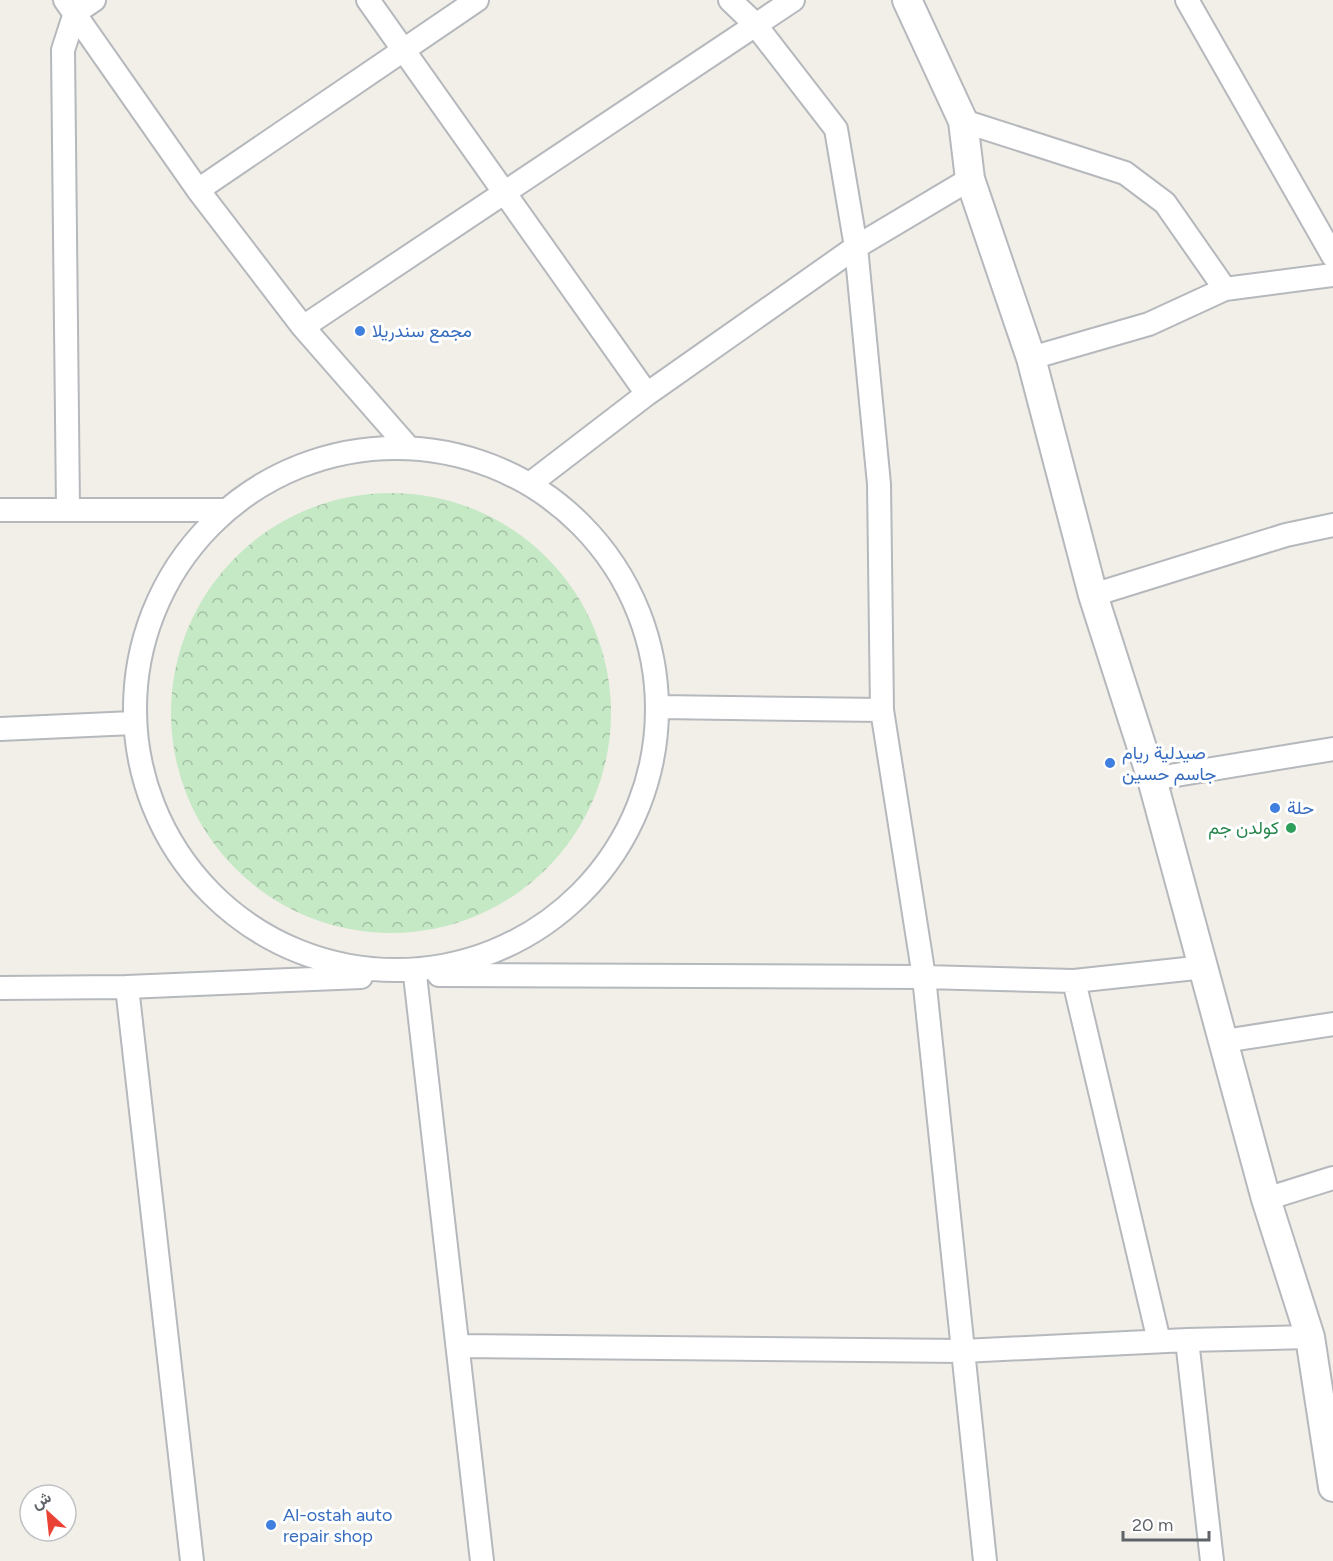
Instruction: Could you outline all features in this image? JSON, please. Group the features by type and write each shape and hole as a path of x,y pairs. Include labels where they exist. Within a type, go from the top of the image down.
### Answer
{"street":[{"path":"70,7 94,0"},
{"path":"368,0 647,393"},
{"path":"198,190 477,0"},
{"path":"730,0 754,23 836,129 856,247 879,484 882,710 924,977 984,1561"},
{"path":"303,327 754,23 793,0"},
{"path":"907,0 963,121 969,179 1031,358 1093,595 1152,779 1205,967 1266,1199 1310,1337 1329,1440 1333,1487"},
{"path":"1187,0 1333,256"},
{"path":"70,7 198,190 303,327 408,447"},
{"path":"68,510 63,50 70,7"},
{"path":"963,121 1125,173 1165,203 1225,289"},
{"path":"531,483 647,393 856,247 969,179"},
{"path":"1031,358 1149,324 1225,289 1333,275"},
{"path":"408,447 472,457 531,483 600,541 644,619 660,707 649,781 618,849 569,906 506,947 415,975 347,967 265,936 197,881 152,807 133,723 142,643 173,570 225,510 280,474 342,452 408,447"},
{"path":"0,510 225,510"},
{"path":"1093,595 1286,535 1333,525"},
{"path":"660,707 882,710"},
{"path":"0,729 133,723"},
{"path":"1152,779 1333,749"},
{"path":"0,988 128,987 415,975 924,977 1074,981 1205,967"},
{"path":"415,975 482,1561"},
{"path":"1074,981 1159,1341"},
{"path":"128,987 192,1561"},
{"path":"1224,1041 1333,1024"},
{"path":"1266,1199 1333,1178"},
{"path":"458,1346 963,1351 1159,1341 1310,1337"},
{"path":"1187,1340 1212,1561"}],"green space":[{"path":"391,493 434,498 475,510 513,530 546,558 574,591 594,629 606,670 611,713 606,756 594,797 574,835 546,868 513,896 475,916 434,928 391,933 348,928 307,916 269,896 236,868 208,835 188,797 176,756 171,713 176,670 188,629 208,591 236,558 269,530 307,510 348,498"}],"place":[{"name":"مجمع سندريلا","path":"360,331"},
{"name":"صيدلية ريام جاسم حسين","path":"1110,763"},
{"name":"حلة","path":"1275,808"},
{"name":"كولدن جم","path":"1291,828"},
{"name":"Al-ostah auto repair shop","path":"271,1525"}]}
